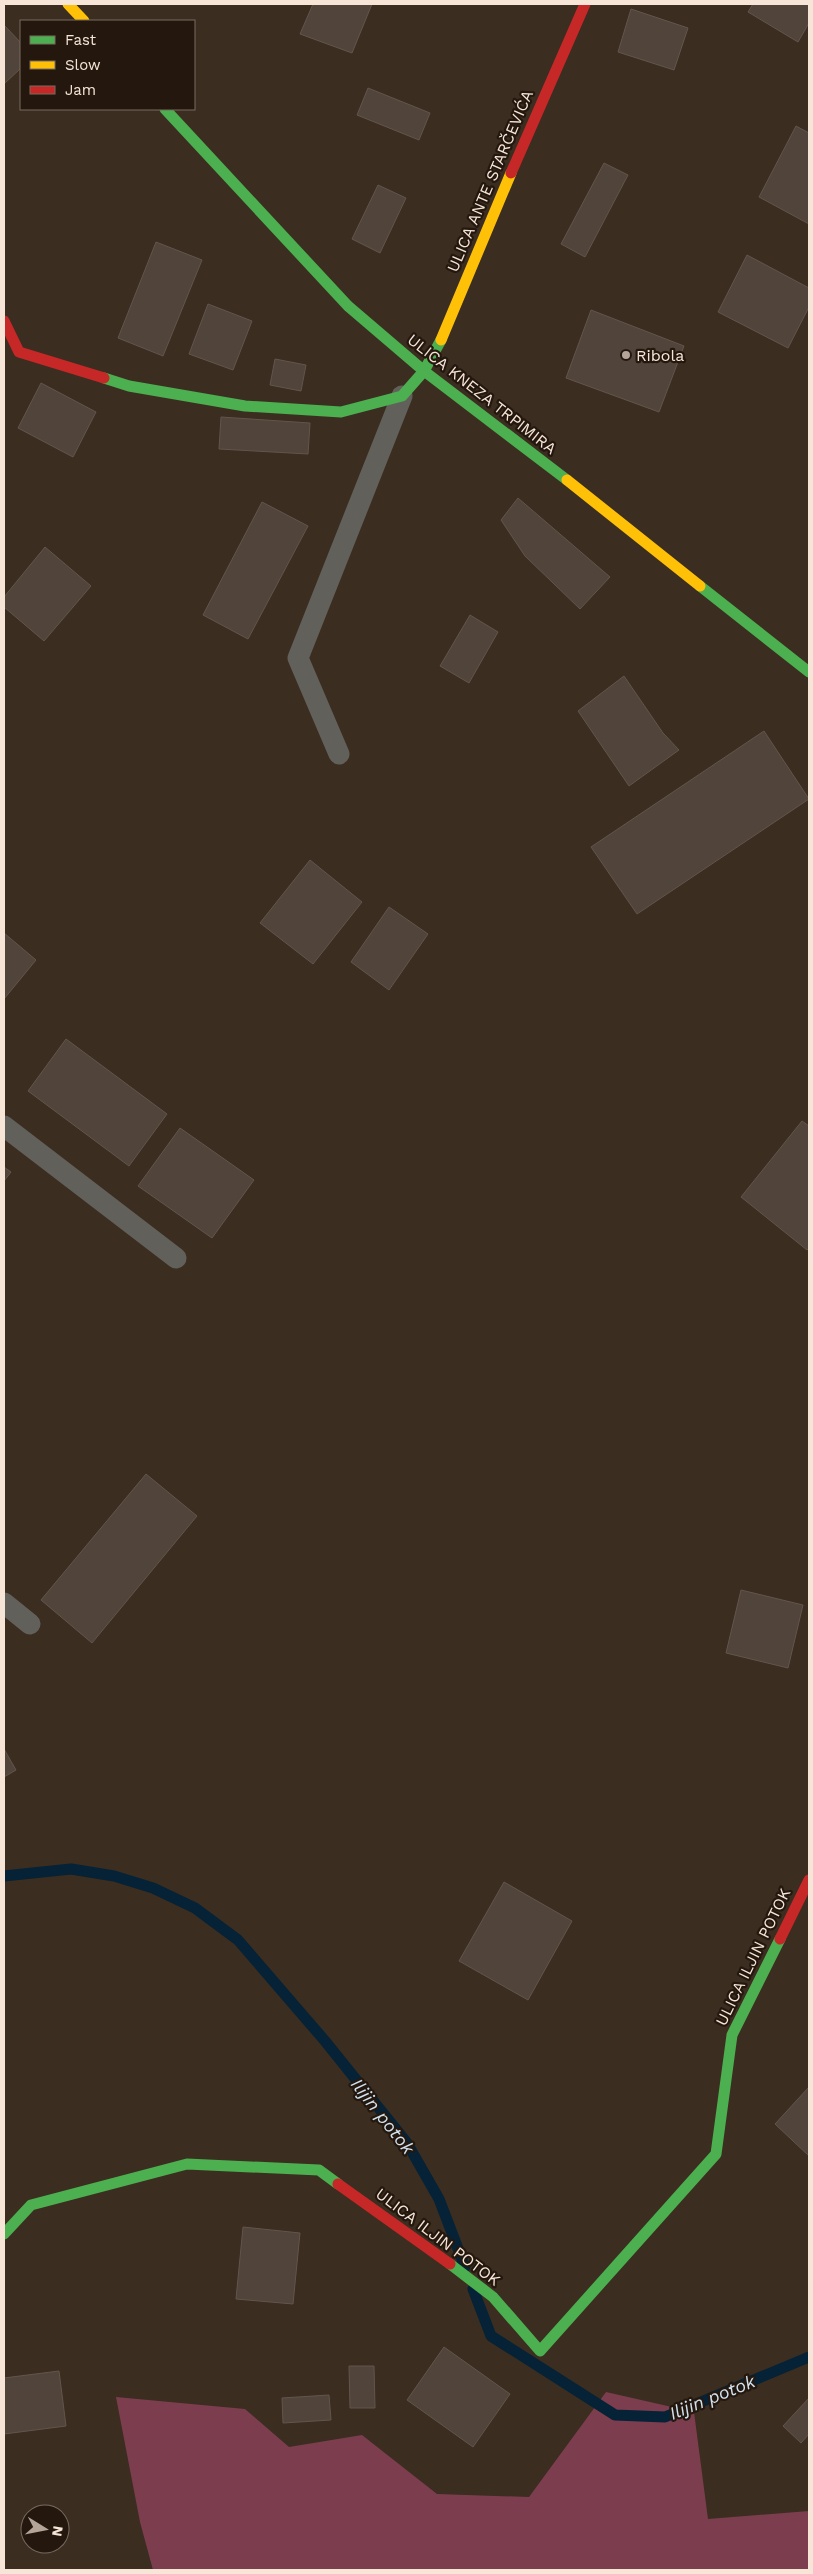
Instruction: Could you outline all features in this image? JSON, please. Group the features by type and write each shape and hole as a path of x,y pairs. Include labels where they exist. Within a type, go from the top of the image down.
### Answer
{"street":[{"path":"68,4 83,20"},
{"name":"ULICA ANTE STARČEVIĆA","path":"402,396 424,371 444,335 533,119 585,4"},
{"name":"ULICA KNEZA TRPIMIRA","path":"166,110 348,306 424,371 600,506 809,672"},
{"path":"4,321 19,352 129,386 245,406 341,412 402,396"},
{"name":"ULICA ILJIN POTOK","path":"4,2234 31,2206 187,2164 319,2170 436,2253 493,2297 540,2351 716,2154 732,2036 809,1880"}],"lane":[{"path":"339,754 298,658 402,396"},
{"path":"4,1126 176,1258"},
{"path":"4,1603 30,1624"}],"shaded area":[{"path":"606,2392 694,2412 708,2519 809,2511 809,2570 153,2570 140,2522 116,2397 245,2409 289,2447 362,2435 437,2494 529,2497"}],"building":[{"path":"313,4 372,4 352,53 300,34"},
{"path":"753,4 809,4 809,23 798,42 748,12"},
{"path":"631,9 688,28 674,70 618,52"},
{"path":"4,25 20,42 20,69 4,84"},
{"path":"368,88 430,113 419,140 357,115"},
{"path":"796,126 809,133 809,224 759,197"},
{"path":"604,163 628,175 585,257 561,244"},
{"path":"378,185 406,198 380,253 352,239"},
{"path":"156,242 202,260 163,356 118,338"},
{"path":"747,255 809,288 809,307 788,348 718,312"},
{"path":"208,304 252,321 233,370 189,354"},
{"path":"591,310 684,346 659,412 566,378"},
{"path":"275,359 306,365 301,391 270,385"},
{"path":"41,383 96,412 73,457 18,428"},
{"path":"221,417 310,423 308,454 219,449"},
{"path":"518,498 610,577 580,609 525,556 501,520"},
{"path":"262,502 308,526 248,639 203,615"},
{"path":"45,547 91,586 44,641 4,607 4,597"},
{"path":"470,615 498,632 469,683 440,666"},
{"path":"624,676 663,733 679,750 629,786 578,711"},
{"path":"764,731 809,799 637,914 591,847"},
{"path":"310,860 362,902 313,964 260,923"},
{"path":"389,907 428,934 389,990 351,962"},
{"path":"4,933 36,960 4,999"},
{"path":"66,1039 167,1114 129,1166 28,1091"},
{"path":"802,1121 809,1126 809,1248 807,1250 741,1197"},
{"path":"180,1128 254,1180 212,1238 138,1186"},
{"path":"4,1167 11,1172 4,1181"},
{"path":"146,1474 197,1516 92,1643 41,1600"},
{"path":"741,1590 803,1605 788,1668 726,1653"},
{"path":"4,1749 16,1770 4,1777"},
{"path":"504,1882 572,1921 528,2000 459,1961"},
{"path":"809,2087 809,2156 775,2124"},
{"path":"243,2227 300,2233 293,2304 236,2299"},
{"path":"444,2347 510,2394 473,2447 407,2400"},
{"path":"349,2366 374,2366 375,2408 350,2408"},
{"path":"59,2371 66,2426 4,2434 4,2378"},
{"path":"329,2395 331,2420 283,2423 282,2398"},
{"path":"809,2398 809,2434 801,2443 783,2426"}],"waterway":[{"name":"Ilijin potok","path":"4,1876 71,1869 114,1876 153,1888 195,1908 238,1940 325,2041 407,2143 439,2199 465,2267"},
{"name":"Ilijin potok","path":"473,2289 491,2336 615,2415 665,2417 809,2357"}],"traffic: fast":[{"path":"166,110 348,306 424,371 567,480"},
{"path":"104,378 129,386 245,406 341,412 402,396 424,371 441,340"},
{"path":"700,586 809,672"},
{"path":"450,2264 493,2297 540,2351 716,2154 732,2035 780,1939"},
{"path":"4,2234 31,2205 187,2164 319,2170 338,2184"}],"traffic: slow":[{"path":"68,4 83,20"},
{"path":"441,340 511,173"},
{"path":"567,480 700,586"}],"traffic: jam":[{"path":"511,173 585,4"},
{"path":"4,321 19,352 104,378"},
{"path":"780,1939 809,1880"},
{"path":"338,2184 450,2264"}],"place":[{"name":"Ribola","path":"626,355"}]}
